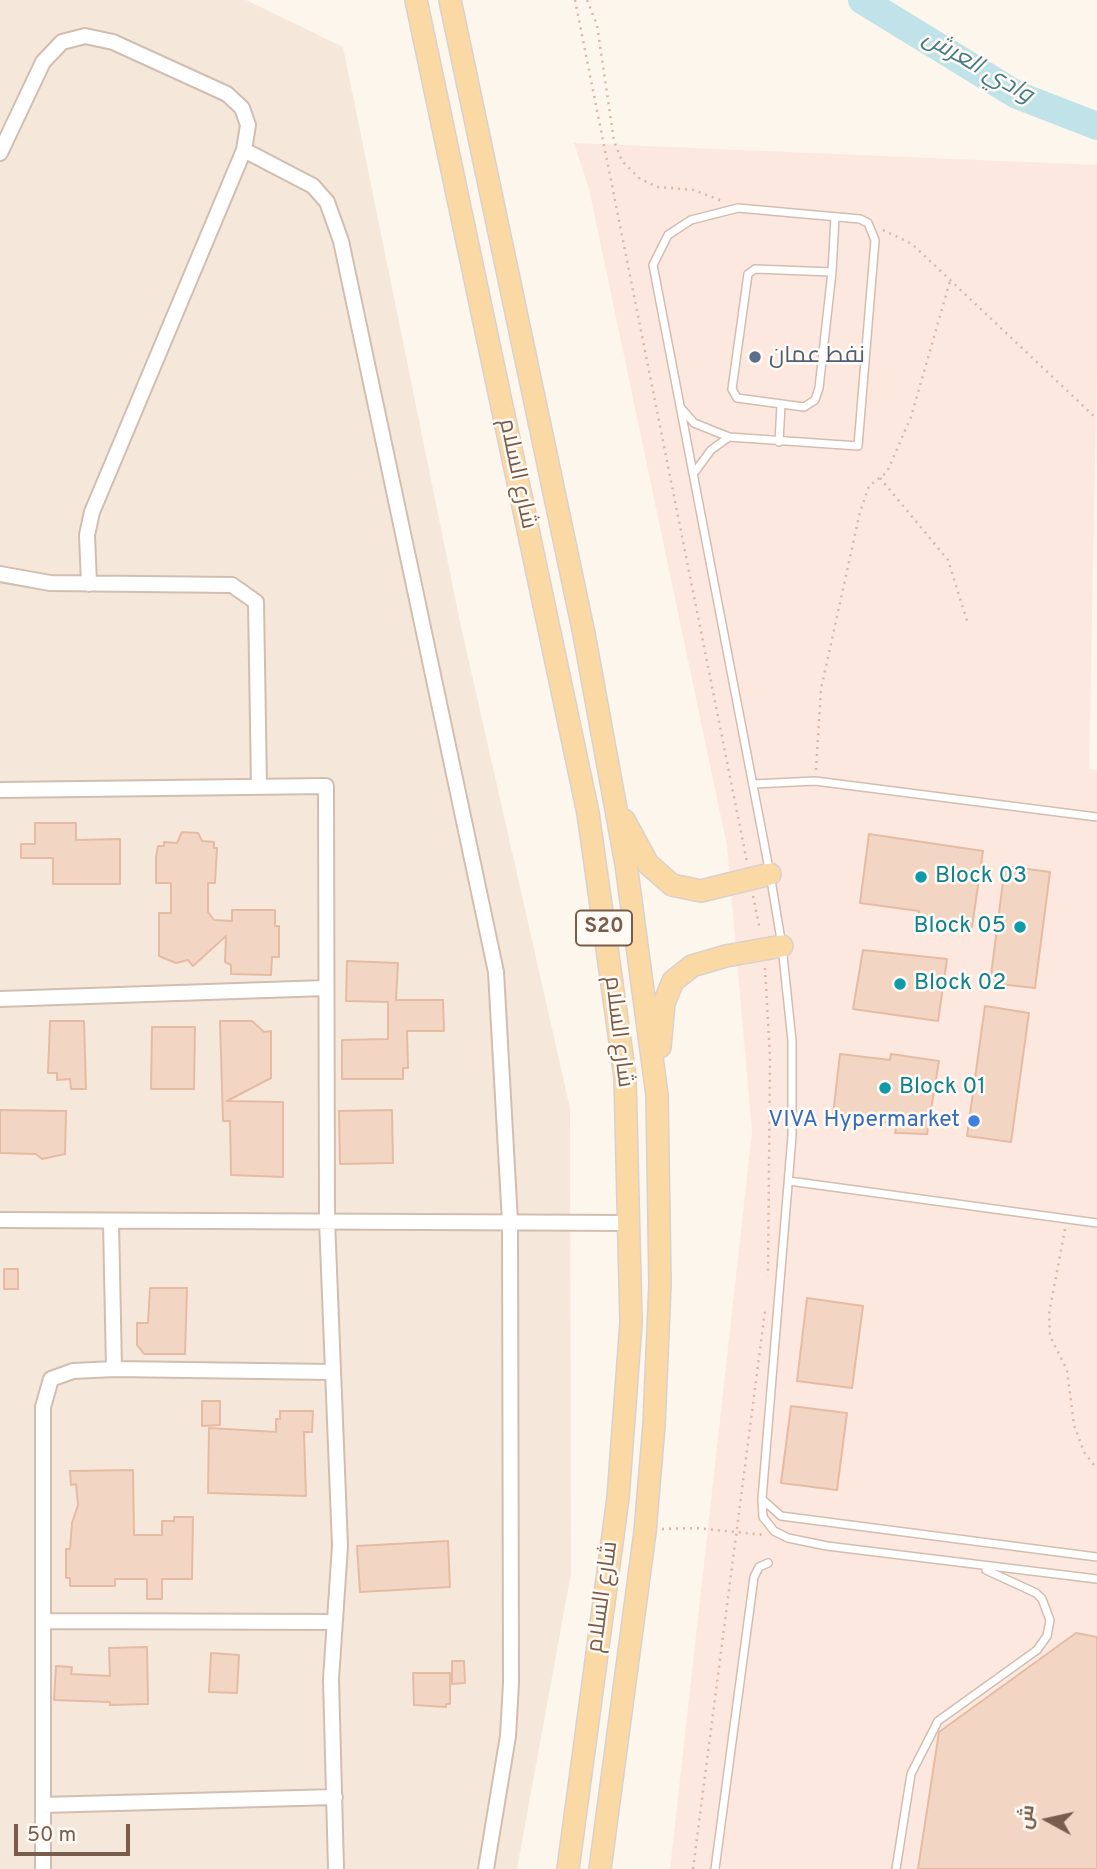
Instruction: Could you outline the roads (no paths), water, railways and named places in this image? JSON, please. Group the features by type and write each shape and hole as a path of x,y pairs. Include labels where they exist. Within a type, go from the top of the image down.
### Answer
{"main road":[{"name":"شارع السلام","path":"416,0 587,813 625,1077 631,1223 631,1322 618,1498 568,1869"},
{"name":"شارع السلام","path":"450,0 584,634 615,802 657,1095 660,1284 654,1425 645,1532 600,1869"},
{"path":"615,802 649,864 672,885 701,891 760,876"},
{"path":"657,1095 664,1003 673,981 692,967 773,948"}],"street":[{"path":"0,153 43,62 62,42 85,36 113,42 227,94 242,108 248,125 244,150 92,512 88,535 89,584"},
{"path":"244,150 313,186 327,202 341,241 496,972 510,1222 511,1683 508,1737 486,1869"},
{"path":"0,574 50,583 232,585 256,602 258,786"},
{"path":"0,790 326,786 327,1220 340,1546 331,1679 337,1869"},
{"path":"0,999 326,988"},
{"path":"0,1220 631,1223"},
{"path":"111,1222 114,1369"},
{"path":"43,1869 43,1406 51,1379 72,1371 114,1369 333,1372"},
{"path":"44,1622 335,1622"},
{"path":"43,1805 335,1797"}],"lane":[{"path":"681,408 694,423 729,437 858,446 875,240 868,223 835,216 738,208 691,220 668,234 653,265 754,784 760,876 792,1041 789,1181 762,1499 764,1517 774,1531 788,1538 827,1546 979,1567 1097,1579"},
{"path":"832,272 755,269 744,281 732,389 737,398 804,407 815,400 819,388 832,272 835,216"},
{"path":"779,442 781,405"},
{"path":"694,473 711,450 729,437"},
{"path":"754,784 816,781 1097,817"},
{"path":"789,1181 1097,1223"},
{"path":"762,1499 781,1516 1097,1557"},
{"path":"715,1869 754,1577 759,1567 768,1563"},
{"path":"896,1869 911,1774 938,1721 1037,1650 1047,1636 1049,1612 1036,1593 979,1567"}],"waterway":[{"name":"وادي العرش","path":"862,0 1017,95 1097,126"}],"place":[{"name":"نفط عمان","path":"755,357"},
{"name":"Block 03","path":"921,877"},
{"name":"Block 05","path":"1020,927"},
{"name":"Block 02","path":"900,984"},
{"name":"Block 01","path":"885,1088"},
{"name":"VIVA Hypermarket","path":"974,1121"}]}
